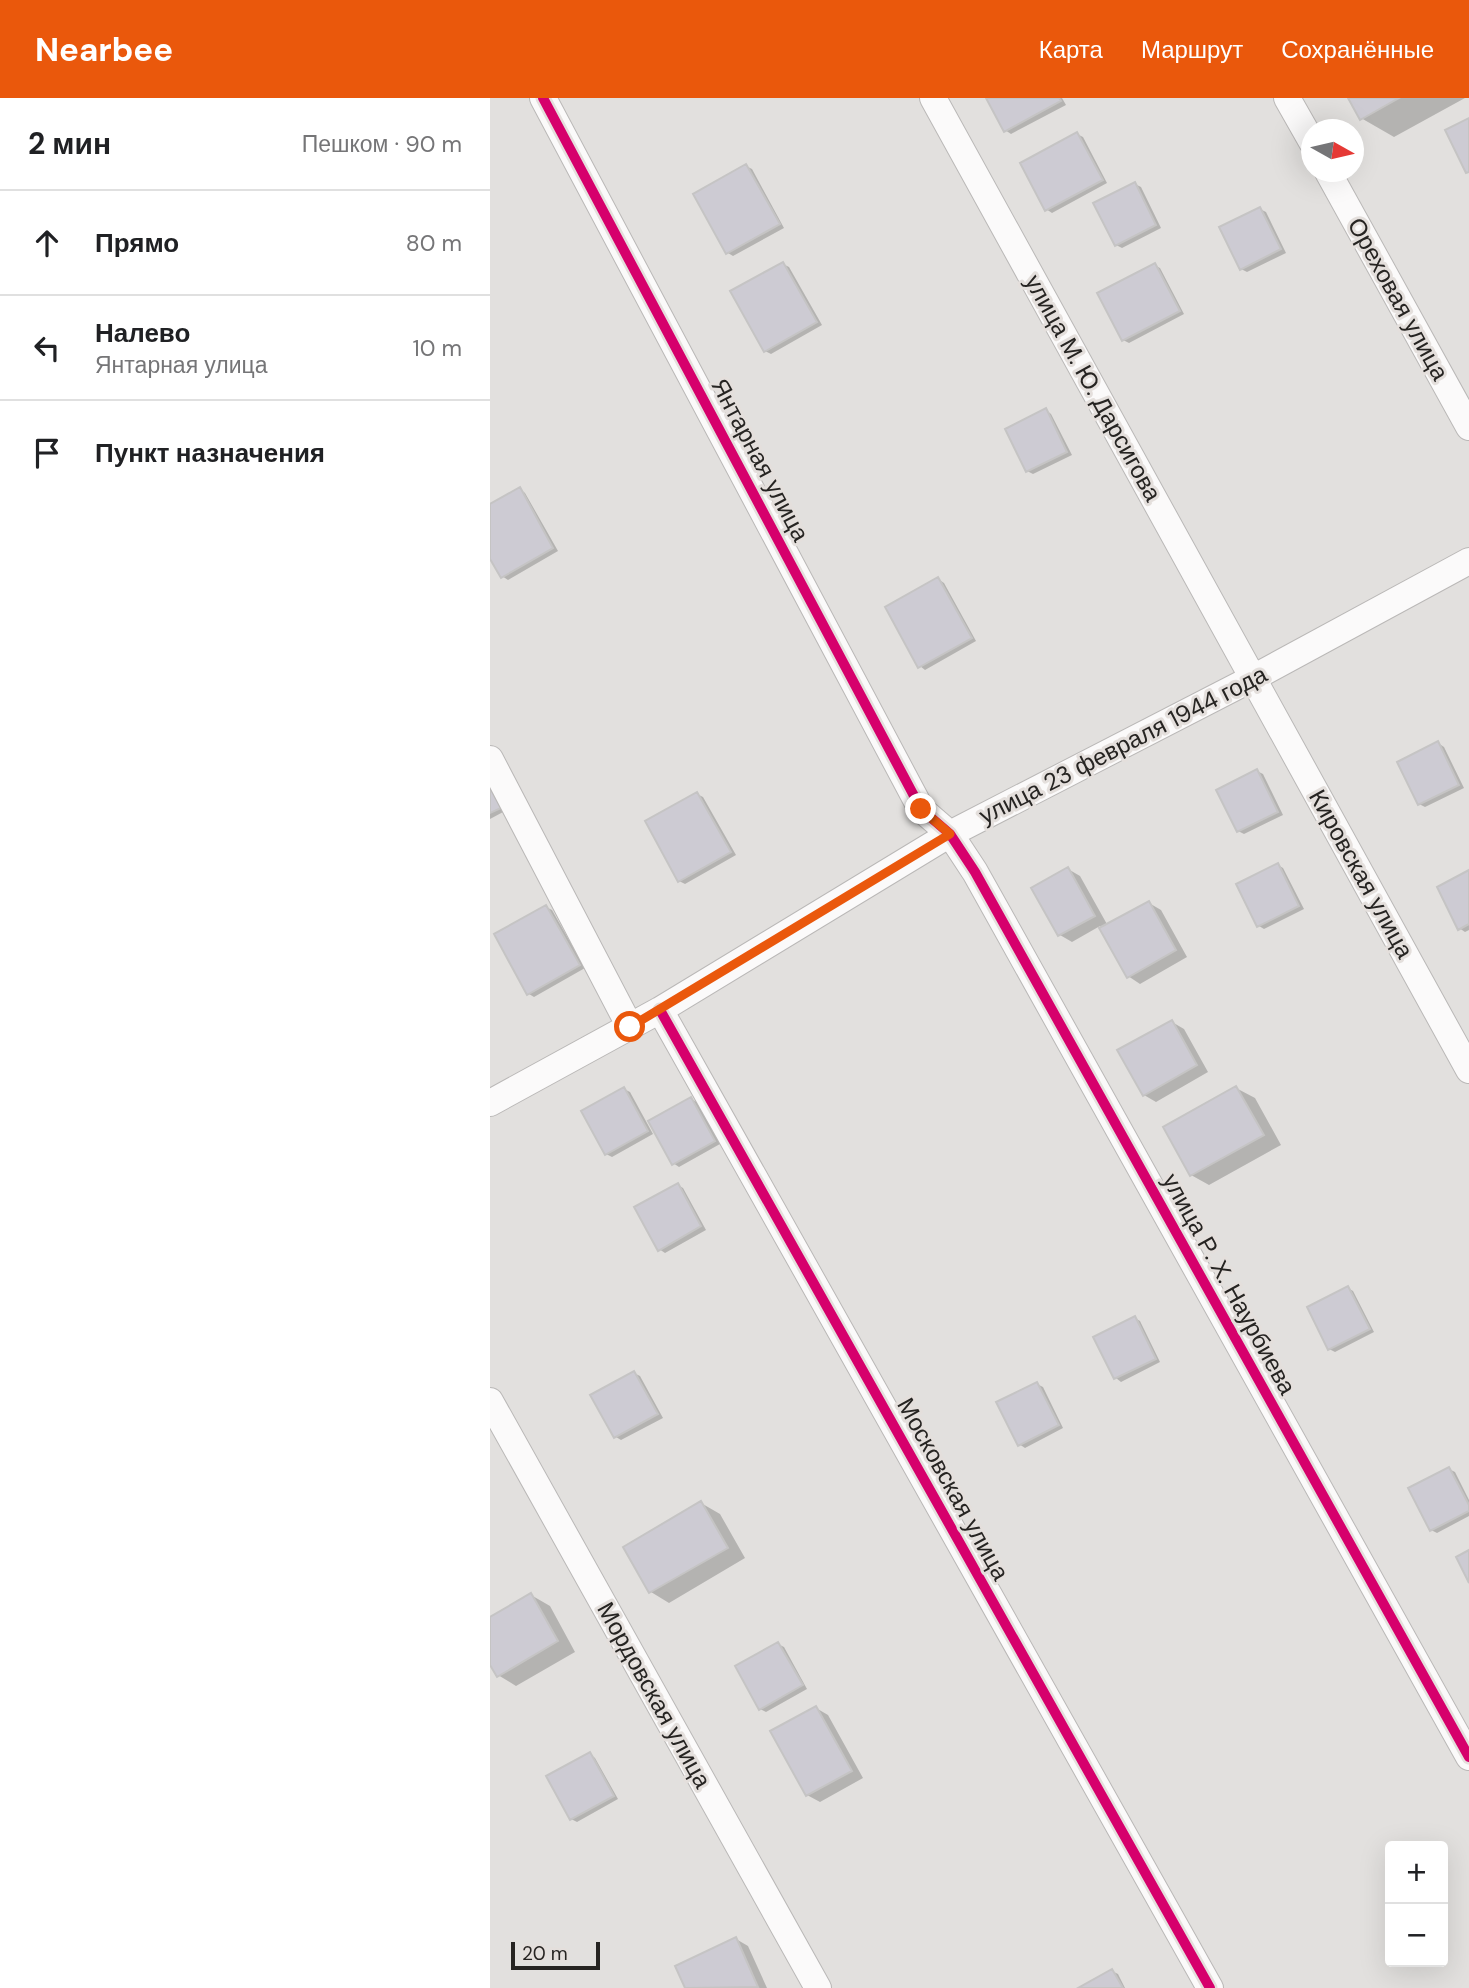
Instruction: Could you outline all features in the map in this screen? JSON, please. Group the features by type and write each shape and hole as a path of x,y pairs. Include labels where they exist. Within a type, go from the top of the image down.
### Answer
{"street":[{"name":"Янтарная улица","path":"543,98 921,809 950,834"},
{"name":"улица М. Ю. Дарсигова","path":"933,98 1252,678"},
{"path":"1287,98 1301,124"},
{"name":"Ореховая улица","path":"1334,182 1469,427"},
{"name":"улица 23 февраля 1944 года","path":"490,1104 660,1010 950,834 1252,678 1469,561"},
{"name":"Кировская улица","path":"1252,678 1469,1070"},
{"path":"490,759 630,1027"},
{"name":"улица Р. Х. Наурбиева","path":"950,834 982,884 1469,1757"},
{"name":"Московская улица","path":"660,1010 1210,1988"},
{"name":"Мордовская улица","path":"490,1401 818,1988"}],"building":[{"path":"986,98 1059,98 1061,101 1004,132"},
{"path":"1348,98 1399,98 1362,119"},
{"path":"1469,118 1469,172 1466,173 1445,130"},
{"path":"1077,132 1103,180 1045,211 1020,163"},
{"path":"746,164 780,224 726,254 693,194"},
{"path":"1135,182 1156,225 1115,246 1093,203"},
{"path":"1260,207 1281,249 1240,270 1219,227"},
{"path":"783,262 817,322 764,352 730,291"},
{"path":"1155,263 1180,311 1122,341 1097,293"},
{"path":"1046,408 1067,452 1026,472 1005,429"},
{"path":"520,487 553,548 501,578 490,559 490,504"},
{"path":"938,577 972,638 918,668 885,607"},
{"path":"1438,741 1459,785 1418,805 1397,762"},
{"path":"1257,769 1278,812 1237,832 1216,790"},
{"path":"490,788 501,808 490,813"},
{"path":"697,792 731,852 678,882 645,821"},
{"path":"1278,863 1299,906 1257,927 1236,884"},
{"path":"1068,867 1095,916 1058,936 1031,888"},
{"path":"1469,870 1469,924 1458,930 1437,887"},
{"path":"1149,901 1176,950 1127,978 1099,928"},
{"path":"546,905 580,965 527,995 494,934"},
{"path":"1172,1020 1197,1065 1143,1096 1117,1050"},
{"path":"1236,1086 1264,1135 1190,1176 1163,1127"},
{"path":"624,1087 648,1131 605,1155 581,1111"},
{"path":"691,1097 715,1141 672,1165 648,1121"},
{"path":"678,1183 701,1226 658,1251 634,1207"},
{"path":"1348,1286 1370,1329 1328,1350 1307,1307"},
{"path":"1135,1316 1156,1359 1114,1379 1093,1337"},
{"path":"634,1371 658,1414 614,1438 590,1395"},
{"path":"1037,1382 1059,1425 1018,1446 996,1402"},
{"path":"1449,1467 1469,1505 1469,1511 1430,1531 1408,1488"},
{"path":"701,1501 728,1548 649,1593 623,1547"},
{"path":"1469,1550 1469,1583 1456,1557"},
{"path":"531,1593 558,1641 497,1677 490,1665 490,1617"},
{"path":"778,1642 803,1685 759,1710 735,1666"},
{"path":"816,1706 852,1771 806,1796 770,1731"},
{"path":"590,1752 614,1796 570,1820 546,1776"},
{"path":"736,1937 758,1987 685,1988 675,1966"},
{"path":"1112,1969 1123,1988 1078,1988"}],"cycle path":[{"path":"543,98 921,809 950,834 975,872 1469,1757"},
{"path":"660,1010 1210,1988"}],"route":[{"path":"630,1027 950,834 921,809"}]}
